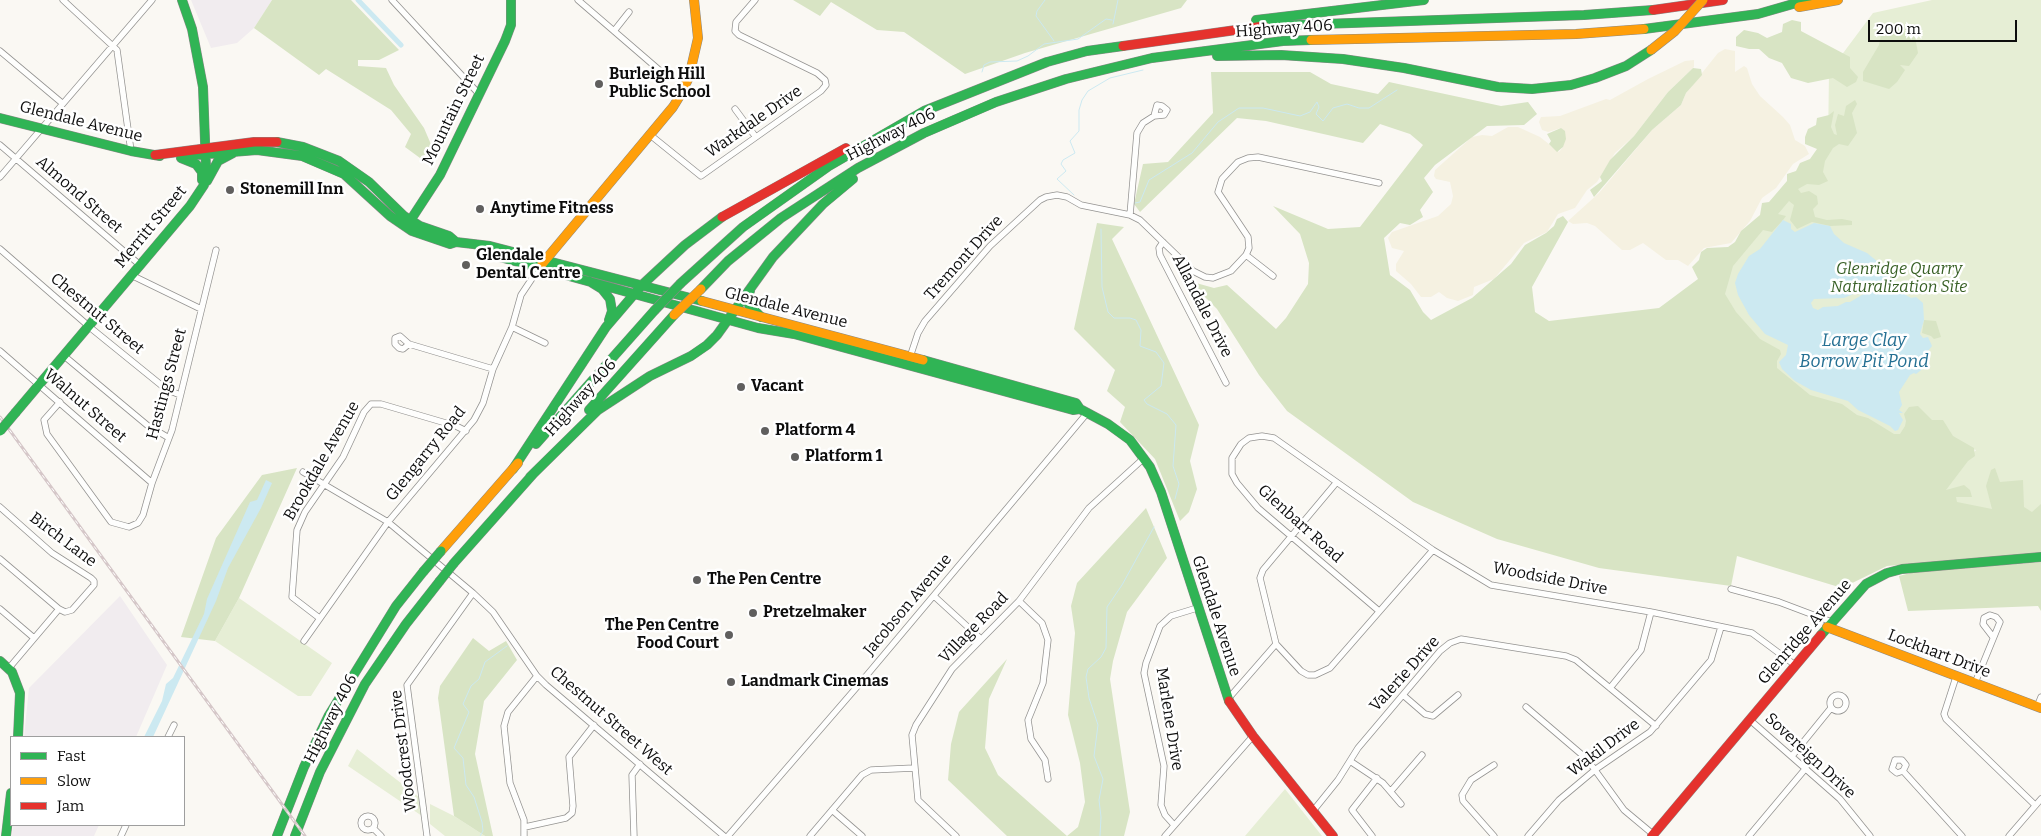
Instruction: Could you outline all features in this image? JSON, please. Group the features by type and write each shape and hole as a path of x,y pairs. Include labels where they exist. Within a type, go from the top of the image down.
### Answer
{"main road":[{"name":"Merritt Street","path":"0,431 190,206 204,185 206,150 203,86 192,29 182,0"},
{"name":"Mountain Street","path":"408,223 440,175 480,94 511,25 511,0"},
{"path":"542,264 673,107 689,77 698,38 694,0"},
{"path":"1087,52 1239,22 1424,0"},
{"path":"1119,67 1215,56 1308,56 1396,66 1498,87 1532,89 1571,84 1596,78 1626,66 1651,50 1681,26 1703,0"},
{"name":"Highway 406","path":"277,836 304,767 329,715 391,614 441,551 681,283 743,227 798,188 878,136 924,111 1047,62 1087,52 1260,26 1584,16 1649,11 1722,0"},
{"name":"Highway 406","path":"295,836 320,772 365,684 406,624 454,563 674,315 728,261 782,218 858,168 924,133 996,102 1066,79 1152,58 1283,41 1576,34 1662,28 1758,14 1807,0"},
{"path":"1758,14 1838,0"},
{"path":"597,340 642,285 685,245 721,218 822,160 924,111"},
{"name":"Glendale Avenue","path":"0,118 131,151 174,157 206,150 289,152 326,165 353,181 390,216 408,223"},
{"path":"530,478 598,410 650,376 691,356 707,345 773,257 822,204 855,177 924,133"},
{"name":"Glendale Avenue","path":"155,154 269,142 296,145 317,151 358,173 421,235 450,244 456,242 481,246 490,254 642,285 761,317 1073,410 1084,410 1130,440 1150,467 1161,492 1228,699 1252,736 1333,836"},
{"path":"204,185 209,180 218,162 227,155 240,151"},
{"path":"174,157 190,160 196,164 202,172 204,185"},
{"name":"Glendale Avenue","path":"542,264 589,281 728,319 908,361"},
{"path":"513,469 610,318 612,305 608,295 589,281"},
{"path":"751,287 747,296 749,305 761,317"},
{"name":"Glenridge Avenue","path":"1653,835 1830,624 1866,584 1887,573 1902,569 2041,557"},
{"name":"Lockhart Drive","path":"1830,624 1956,677 2039,707"},
{"path":"0,661 8,668 17,683 21,701 18,736"},
{"path":"6,836 10,802"}],"street":[{"path":"62,0 114,45 117,50 131,151"},
{"path":"0,177 152,0"},
{"path":"392,0 480,94"},
{"path":"578,0 665,75"},
{"name":"Warkdale Drive","path":"650,134 701,176 821,91 826,85 825,80 817,73 739,35 734,28 755,0"},
{"path":"614,31 628,12"},
{"path":"0,50 62,103"},
{"path":"735,109 755,136"},
{"path":"1130,215 1137,133 1143,123 1154,116"},
{"name":"Almond Street","path":"0,145 140,265"},
{"path":"1273,276 1246,255 1249,248 1248,237 1218,192 1222,179 1238,162 1258,157 1379,183"},
{"name":"Tremont Drive","path":"908,361 918,333 925,321 990,246 1040,200 1057,195 1096,210 1130,215 1140,220 1193,271 1205,277 1222,276 1231,271 1246,255"},
{"name":"Allandale Drive","path":"1163,242 1159,248 1160,255 1226,383"},
{"name":"Chestnut Street","path":"0,249 88,326 166,389 180,395"},
{"name":"Hastings Street","path":"60,402 44,420 47,434 111,522 129,527 138,524 143,515 152,482 169,438 216,250"},
{"name":"Glengarry Road","path":"304,641 318,618 388,522 466,431 483,403 493,369 512,327 522,295 542,264"},
{"path":"131,275 201,309"},
{"path":"512,327 545,344"},
{"path":"409,344 493,369"},
{"name":"Walnut Street","path":"0,351 152,482"},
{"path":"63,355 147,425 169,438"},
{"name":"Brookdale Avenue","path":"318,618 292,597 297,530 305,512 343,457 364,412 372,404 381,404 456,426 466,431"},
{"name":"Jacobson Avenue","path":"728,836 934,596 1084,410"},
{"name":"Woodside Drive","path":"1241,444 1249,438 1262,436 1274,438 1336,484 1432,550 1491,585 1650,612 1760,636 1795,666"},
{"name":"Glenbarr Road","path":"1241,444 1232,458 1232,474 1258,508 1379,611"},
{"name":"Village Road","path":"956,836 918,800 912,734 916,725 943,681 1019,601 1089,508 1143,458"},
{"name":"Chestnut Street West","path":"303,472 388,522 472,593 493,612 537,676 724,836"},
{"path":"1336,484 1263,570 1260,578 1276,644 1301,671 1315,675 1330,668 1432,550"},
{"name":"Birch Lane","path":"0,508 52,553 94,581 94,585 72,610 65,612 60,610"},
{"path":"0,559 60,610 8,668"},
{"path":"1730,589 1779,602 1830,624"},
{"name":"Woodcrest Drive","path":"427,836 407,685 472,593"},
{"path":"934,596 981,639"},
{"path":"1019,601 1042,624 1048,640 1043,683 1028,720 1032,739 1045,760 1048,779"},
{"name":"Marlene Drive","path":"1174,825 1165,816 1161,805 1164,766 1144,673 1160,626 1171,616 1197,608"},
{"path":"0,609 34,638"},
{"path":"1610,688 1641,650 1650,612"},
{"name":"Wakil Drive","path":"1528,836 1559,800 1596,768 1656,726 1711,660 1721,627"},
{"path":"1975,683 1993,637"},
{"name":"Valerie Drive","path":"1313,811 1338,780 1358,748 1440,651 1450,643 1460,639 1566,656 1576,660 1656,726"},
{"path":"1228,699 1276,644"},
{"path":"524,836 525,827 510,783 504,726 508,712 537,676"},
{"path":"1956,677 1944,714 1946,720 2035,805"},
{"path":"1403,696 1425,714 1433,716 1458,695"},
{"path":"2039,707 2041,697"},
{"path":"1526,707 1596,768 1624,810 1653,835"},
{"path":"1792,756 1831,708"},
{"name":"Sovereign Drive","path":"1750,720 1840,799 1870,836"},
{"path":"168,736 174,725"},
{"path":"525,827 566,818 572,813 569,757 594,725"},
{"path":"1165,836 1252,736"},
{"path":"1391,791 1422,756"},
{"path":"1350,762 1377,778 1401,804"},
{"path":"634,836 632,775 640,764"},
{"path":"1494,765 1471,780 1462,794 1463,801 1494,836"},
{"path":"810,836 862,775 871,770 914,768"},
{"path":"1759,836 1751,834 1806,768"},
{"path":"1903,771 1962,836"},
{"path":"1372,836 1352,810 1377,778"},
{"path":"2009,836 2041,798"},
{"path":"832,810 862,836"},
{"path":"373,828 381,836"}],"shaded area":[{"path":"191,0 272,0 254,28 237,43 211,48"},
{"path":"1725,49 1735,51 1735,72 1744,66 1747,68 1752,84 1760,96 1790,125 1795,140 1805,146 1809,154 1793,164 1776,188 1762,198 1750,221 1731,243 1704,248 1688,266 1678,260 1666,260 1643,243 1630,250 1622,250 1595,226 1587,223 1573,224 1568,221 1599,193 1652,130 1681,105 1686,93 1718,53"},
{"path":"1694,60 1694,67 1668,92 1634,136 1615,153 1597,182 1587,190 1575,208 1558,214 1547,232 1524,243 1494,279 1474,287 1473,295 1458,301 1447,298 1439,292 1431,297 1421,297 1411,284 1396,271 1396,264 1404,251 1392,248 1388,238 1392,232 1438,216 1451,204 1453,196 1450,182 1436,179 1434,176 1435,170 1472,137 1492,136 1508,127 1518,127 1540,137 1559,152 1563,147 1561,128 1548,132 1542,130 1539,122 1541,117 1560,116 1606,99 1610,100 1685,61"},
{"path":"120,596 167,665 136,736 24,736 29,688"},
{"path":"13,826 99,826 94,836 12,836"}],"green space":[{"path":"272,0 351,0 399,50 379,60 358,60 358,66 386,68 394,85 424,128 433,149 420,158 405,147 411,134 391,110 326,69 319,75 254,28"},
{"path":"793,0 1187,0 1181,8 1025,53 965,74 904,32 877,30 831,2 820,16"},
{"name":"Glenridge Quarry Naturalization Site","path":"1932,0 2041,0 2041,522 1926,507 1976,450 1905,430 1898,440 1652,346 1828,144 1829,72 1873,13"},
{"path":"1792,20 1801,22 1801,31 1850,57 1850,68 1858,77 1856,82 1847,87 1833,78 1808,83 1791,78 1782,63 1769,58 1759,49 1736,46 1736,37 1744,30 1758,33 1767,38 1782,32 1783,24"},
{"path":"1905,27 1917,30 1915,37 1918,53 1909,66 1900,65 1905,70 1897,82 1889,89 1863,81 1863,72 1879,45 1881,34"},
{"path":"1693,68 1701,69 1702,75 1686,93 1681,105 1652,130 1594,197 1590,190 1602,181 1600,177 1610,160 1634,136 1668,92"},
{"path":"1211,72 1310,72 1331,84 1378,94 1389,82 1501,106 1528,102 1537,114 1524,125 1487,126 1435,165 1424,178 1433,192 1420,210 1423,217 1410,225 1400,223 1384,238 1390,275 1410,290 1423,312 1431,320 1472,298 1511,264 1525,245 1546,233 1554,226 1557,219 1563,216 1568,222 1532,287 1535,312 1549,321 1659,308 1698,279 1692,267 1699,260 1701,252 1707,248 1728,247 1735,242 1741,231 1760,215 1762,203 1769,202 1787,181 1787,174 1796,171 1800,163 1810,159 1817,149 1805,144 1805,137 1808,129 1816,125 1817,118 1829,115 1834,111 1831,127 1834,134 1837,135 1835,125 1838,114 1844,116 1846,106 1855,100 1857,104 1852,113 1857,133 1848,146 1839,144 1833,148 1825,161 1823,172 1828,181 1819,185 1807,184 1798,189 1801,193 1809,191 1817,196 1818,204 1813,209 1815,217 1827,220 1842,219 1852,221 1852,225 1830,226 1812,222 1797,229 1790,220 1794,205 1789,201 1778,214 1786,216 1783,220 1772,232 1763,230 1733,266 1725,294 1736,312 1760,339 1780,350 1781,354 1777,361 1777,368 1810,395 1842,404 1857,415 1868,418 1894,434 1900,434 1905,426 1904,414 1909,407 1918,406 1932,420 1943,420 1953,436 1974,448 1975,456 1968,461 1946,490 1964,485 1970,490 1972,497 1956,497 1957,502 1992,509 1986,486 1991,470 1995,468 2000,482 2023,480 2024,507 2032,512 2041,504 2041,553 1887,566 1842,588 1737,556 1731,586 1599,568 1497,539 1413,502 1287,411 1259,375 1217,309 1189,281 1214,288 1227,285 1276,329 1286,318 1308,284 1309,263 1300,234 1273,206 1328,229 1360,227 1423,145 1410,134 1380,124 1363,143 1266,121 1237,118 1140,212 1134,204 1143,164 1168,162 1213,113"},
{"path":"1561,128 1565,131 1566,139 1563,147 1557,152 1549,144 1551,141 1547,134"},
{"path":"1097,223 1124,227 1112,239 1199,425 1190,461 1197,489 1189,512 1180,521 1155,459 1120,422 1125,407 1107,391 1115,370 1074,329"},
{"path":"1924,320 1936,321 1941,337 1934,339 1922,333"},
{"path":"297,468 239,598 215,641 181,637 216,538 262,475"},
{"path":"1146,508 1167,558 1127,612 1113,661 1110,679 1130,812 1124,836 1067,836 1078,827 1085,802 1080,763 1068,715 1075,633 1071,606 1077,583"},
{"path":"2041,562 2041,611 2038,606 1908,611 1899,576 1914,572"},
{"path":"239,598 332,663 311,696 298,696 215,641"},
{"path":"473,638 489,651 506,641 517,660 484,701 475,754 493,836 485,836 454,816 438,698 440,686"},
{"path":"1007,659 989,699 985,748 998,775 1067,836 1007,836 948,780 951,744 959,712"},
{"path":"357,749 419,797 422,816 348,766"},
{"path":"1285,789 1322,836 1245,836"},
{"path":"430,804 454,816 485,836 445,836 430,824"}],"water":[{"name":"Large Clay Borrow Pit Pond","path":"1783,220 1791,224 1791,229 1795,232 1814,223 1830,226 1834,234 1844,243 1867,253 1884,267 1899,291 1911,298 1916,297 1923,303 1924,320 1920,334 1923,338 1928,337 1932,346 1928,351 1929,364 1916,374 1910,375 1899,392 1902,405 1899,410 1903,413 1899,413 1903,420 1898,430 1895,431 1890,426 1858,410 1848,401 1811,390 1795,381 1782,369 1779,362 1786,355 1788,345 1765,334 1749,315 1738,295 1735,283 1749,256 1760,249","holes":["1865,289 1867,292 1850,302 1838,306 1823,307 1818,310 1813,308 1811,303 1814,299 1844,298"]},
{"path":"266,480 272,483 261,508 228,568 216,601 153,736 144,736 162,701 166,684 173,678 204,614 207,599 250,502 257,500"}],"waterway":[{"path":"358,0 401,45"},
{"path":"1045,0 1037,11 1036,16 1054,41"},
{"path":"1113,24 1118,0"},
{"path":"982,72 984,65 990,62 1017,61 1028,56 1044,44 1078,39 1106,19 1112,20"},
{"path":"1074,195 1057,179 1066,171 1061,164 1063,160 1075,153 1070,141 1079,131 1079,110 1082,100 1088,91 1110,78 1143,70"},
{"path":"1135,203 1140,202 1149,180 1192,153 1218,122 1239,108 1263,108 1300,116 1310,112 1317,102 1319,107 1316,114 1323,121 1333,108 1347,104 1359,108 1369,108 1397,90"},
{"path":"1101,229 1102,287 1108,312 1114,318 1136,320 1141,330 1140,346 1156,352 1164,363 1161,386 1144,400 1147,404 1167,414 1176,425 1173,466 1179,484 1175,499"},
{"path":"1100,836 1101,817 1099,800 1103,779 1094,756 1098,725 1089,698 1086,677 1088,669 1101,657 1106,648 1107,607 1122,585 1154,527"},
{"path":"480,836 483,831 482,822 474,797 466,785 463,758 454,748 469,712 463,704 471,686 479,679 485,662 507,646"}],"railway":[{"path":"0,417 305,836"}],"traffic: fast":[{"path":"16,412 190,206 204,185 206,168 203,87 192,29 182,0"},
{"path":"408,224 440,175 505,41 511,25 511,0"},
{"path":"1256,20 1424,0"},
{"path":"1644,29 1758,14 1807,0"},
{"path":"1264,26 1584,15 1653,10"},
{"path":"701,289 728,261 781,218 858,168 924,133 996,102 1066,79 1152,58 1283,41 1311,40"},
{"path":"681,283 743,227 829,166 924,111 1047,62 1087,51 1123,46"},
{"path":"1217,56 1281,55 1343,59 1404,68 1498,87 1532,89 1571,85 1595,78 1626,66 1651,50"},
{"path":"0,118 131,151 160,156"},
{"path":"277,142 303,147 339,161 369,182 404,216 420,226 449,236 456,242 490,246 702,301"},
{"path":"183,156 257,150 302,156 344,174 390,216 412,231 450,244 456,242"},
{"path":"207,181 218,161 233,153"},
{"path":"181,158 196,164 202,172 202,180"},
{"path":"530,477 598,410 650,376 691,356 707,345 717,335 773,257 823,204 853,179"},
{"path":"513,469 606,327 642,285 685,245 722,217"},
{"path":"481,246 489,254 758,328 794,334 1073,410 1080,409"},
{"path":"589,281 602,289 610,299 612,311 609,320"},
{"path":"654,311 681,283"},
{"path":"750,291 747,296 749,305 761,317"},
{"path":"536,444 654,311"},
{"path":"589,410 674,315"},
{"path":"923,360 1076,403 1080,409 1108,424 1130,440 1150,467 1161,492 1229,701"},
{"path":"0,431 16,412"},
{"path":"454,563 534,473"},
{"path":"423,572 441,551"},
{"path":"1821,635 1866,584 1887,573 1902,569 2041,557"},
{"path":"439,582 454,563"},
{"path":"277,836 304,767 329,715 396,606 423,572"},
{"path":"295,836 320,772 365,684 406,624 439,582"},
{"path":"0,661 12,672 20,693 18,736"},
{"path":"6,836 10,802"}],"traffic: slow":[{"path":"542,264 673,107 681,94 689,77 698,38 694,0"},
{"path":"1651,50 1675,31 1703,0"},
{"path":"1799,7 1838,0"},
{"path":"1311,40 1576,34 1644,29"},
{"path":"674,315 701,289"},
{"path":"702,301 923,360"},
{"path":"441,551 518,463"},
{"path":"1827,627 2041,708"}],"traffic: jam":[{"path":"1653,10 1723,0"},
{"path":"1123,46 1264,26"},
{"path":"155,155 254,142 277,142"},
{"path":"722,217 846,148"},
{"path":"1652,836 1821,635"},
{"path":"1229,701 1253,736 1333,836"}],"place":[{"name":"Burleigh Hill Public School","path":"599,84"},
{"name":"Stonemill Inn","path":"230,190"},
{"name":"Anytime Fitness","path":"480,209"},
{"name":"Glendale Dental Centre","path":"466,265"},
{"name":"Vacant","path":"741,387"},
{"name":"Platform 4","path":"765,431"},
{"name":"Platform 1","path":"795,457"},
{"name":"The Pen Centre","path":"697,580"},
{"name":"Pretzelmaker","path":"753,613"},
{"name":"The Pen Centre Food Court","path":"729,635"},
{"name":"Landmark Cinemas","path":"731,682"}]}
